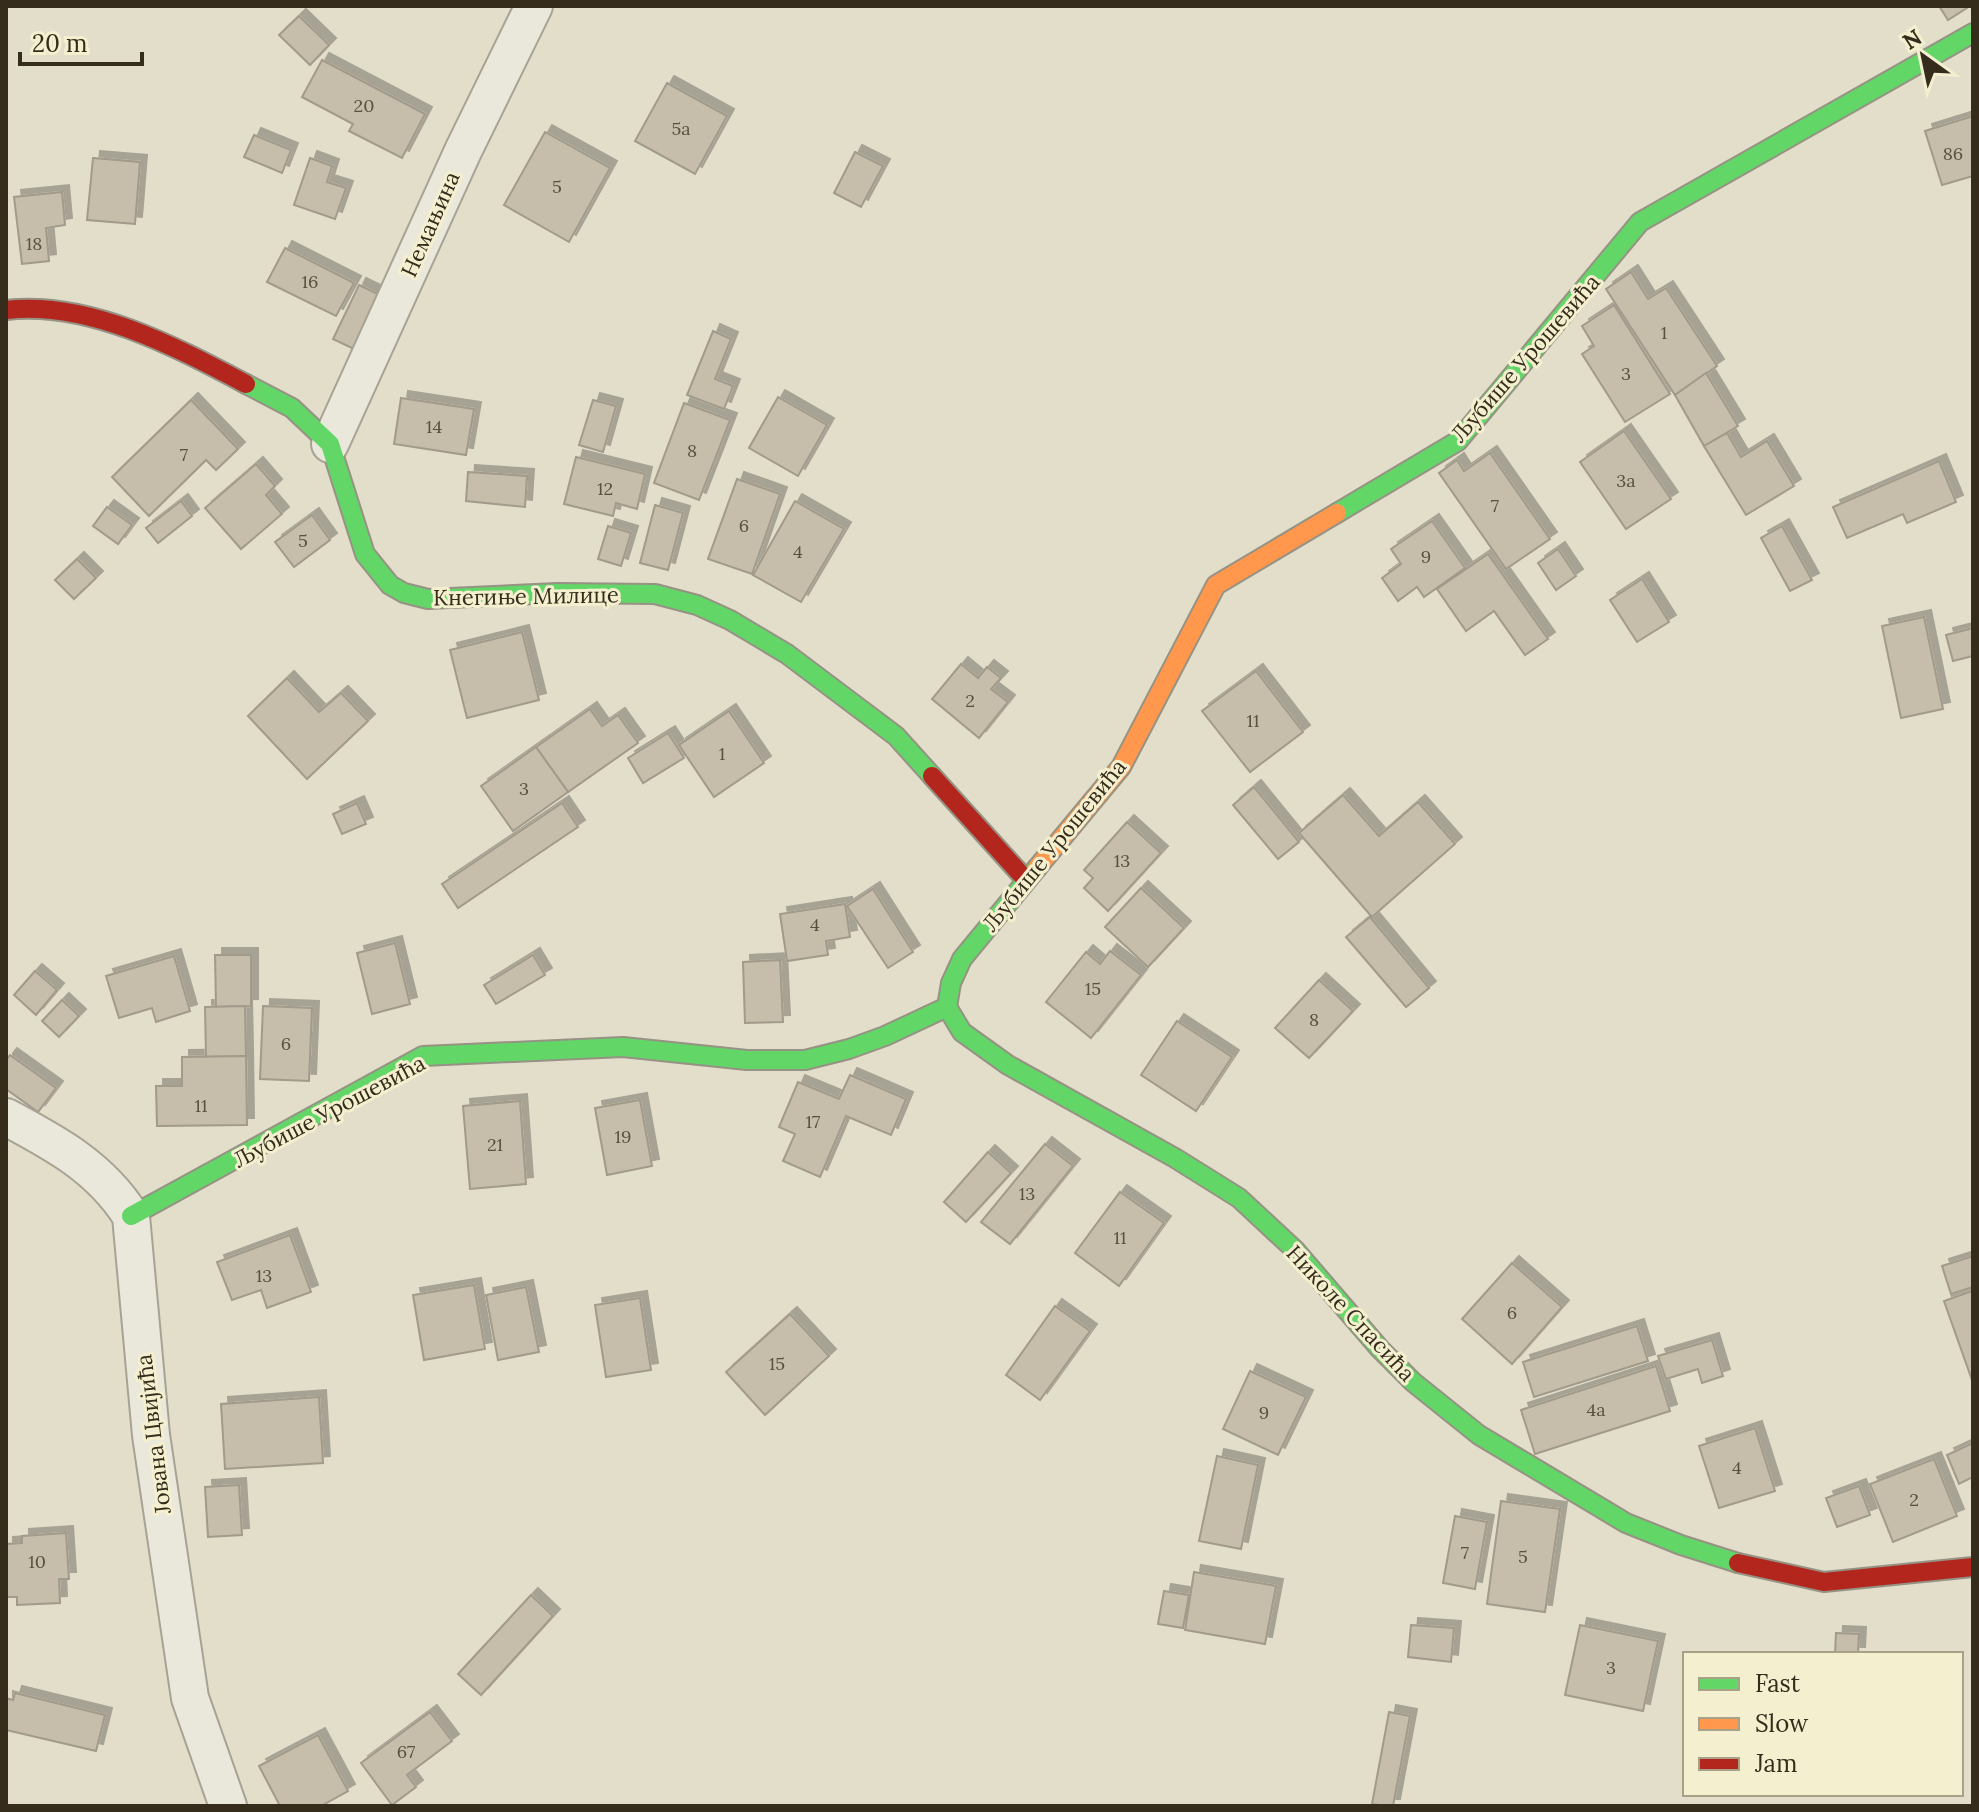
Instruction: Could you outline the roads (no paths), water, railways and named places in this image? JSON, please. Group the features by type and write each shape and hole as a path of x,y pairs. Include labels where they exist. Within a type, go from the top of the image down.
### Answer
{"street":[{"name":"Немањина","path":"330,444 463,151 534,6"},
{"name":"Љубише Урошевића","path":"131,1216 423,1056 623,1047 747,1060 805,1060 885,1036 947,1007 951,983 962,959 1121,767 1216,585 1458,441 1640,222 1973,33"},
{"name":"Кнегиње Милице","path":"6,310 60,310 106,321 201,360 292,408 330,444 365,554 390,585 404,593 428,599 557,593 655,594 697,605 730,620 787,654 896,736 1026,880"},
{"name":"Николе Спасића","path":"947,1007 962,1032 1008,1065 1175,1158 1239,1198 1295,1250 1380,1349 1413,1382 1479,1435 1626,1523 1681,1545 1758,1569 1824,1582 1973,1567"},
{"path":"6,1117 88,1165 116,1193 131,1216"},
{"name":"Јована Цвијића","path":"131,1216 151,1435 190,1698 228,1806"}]}
